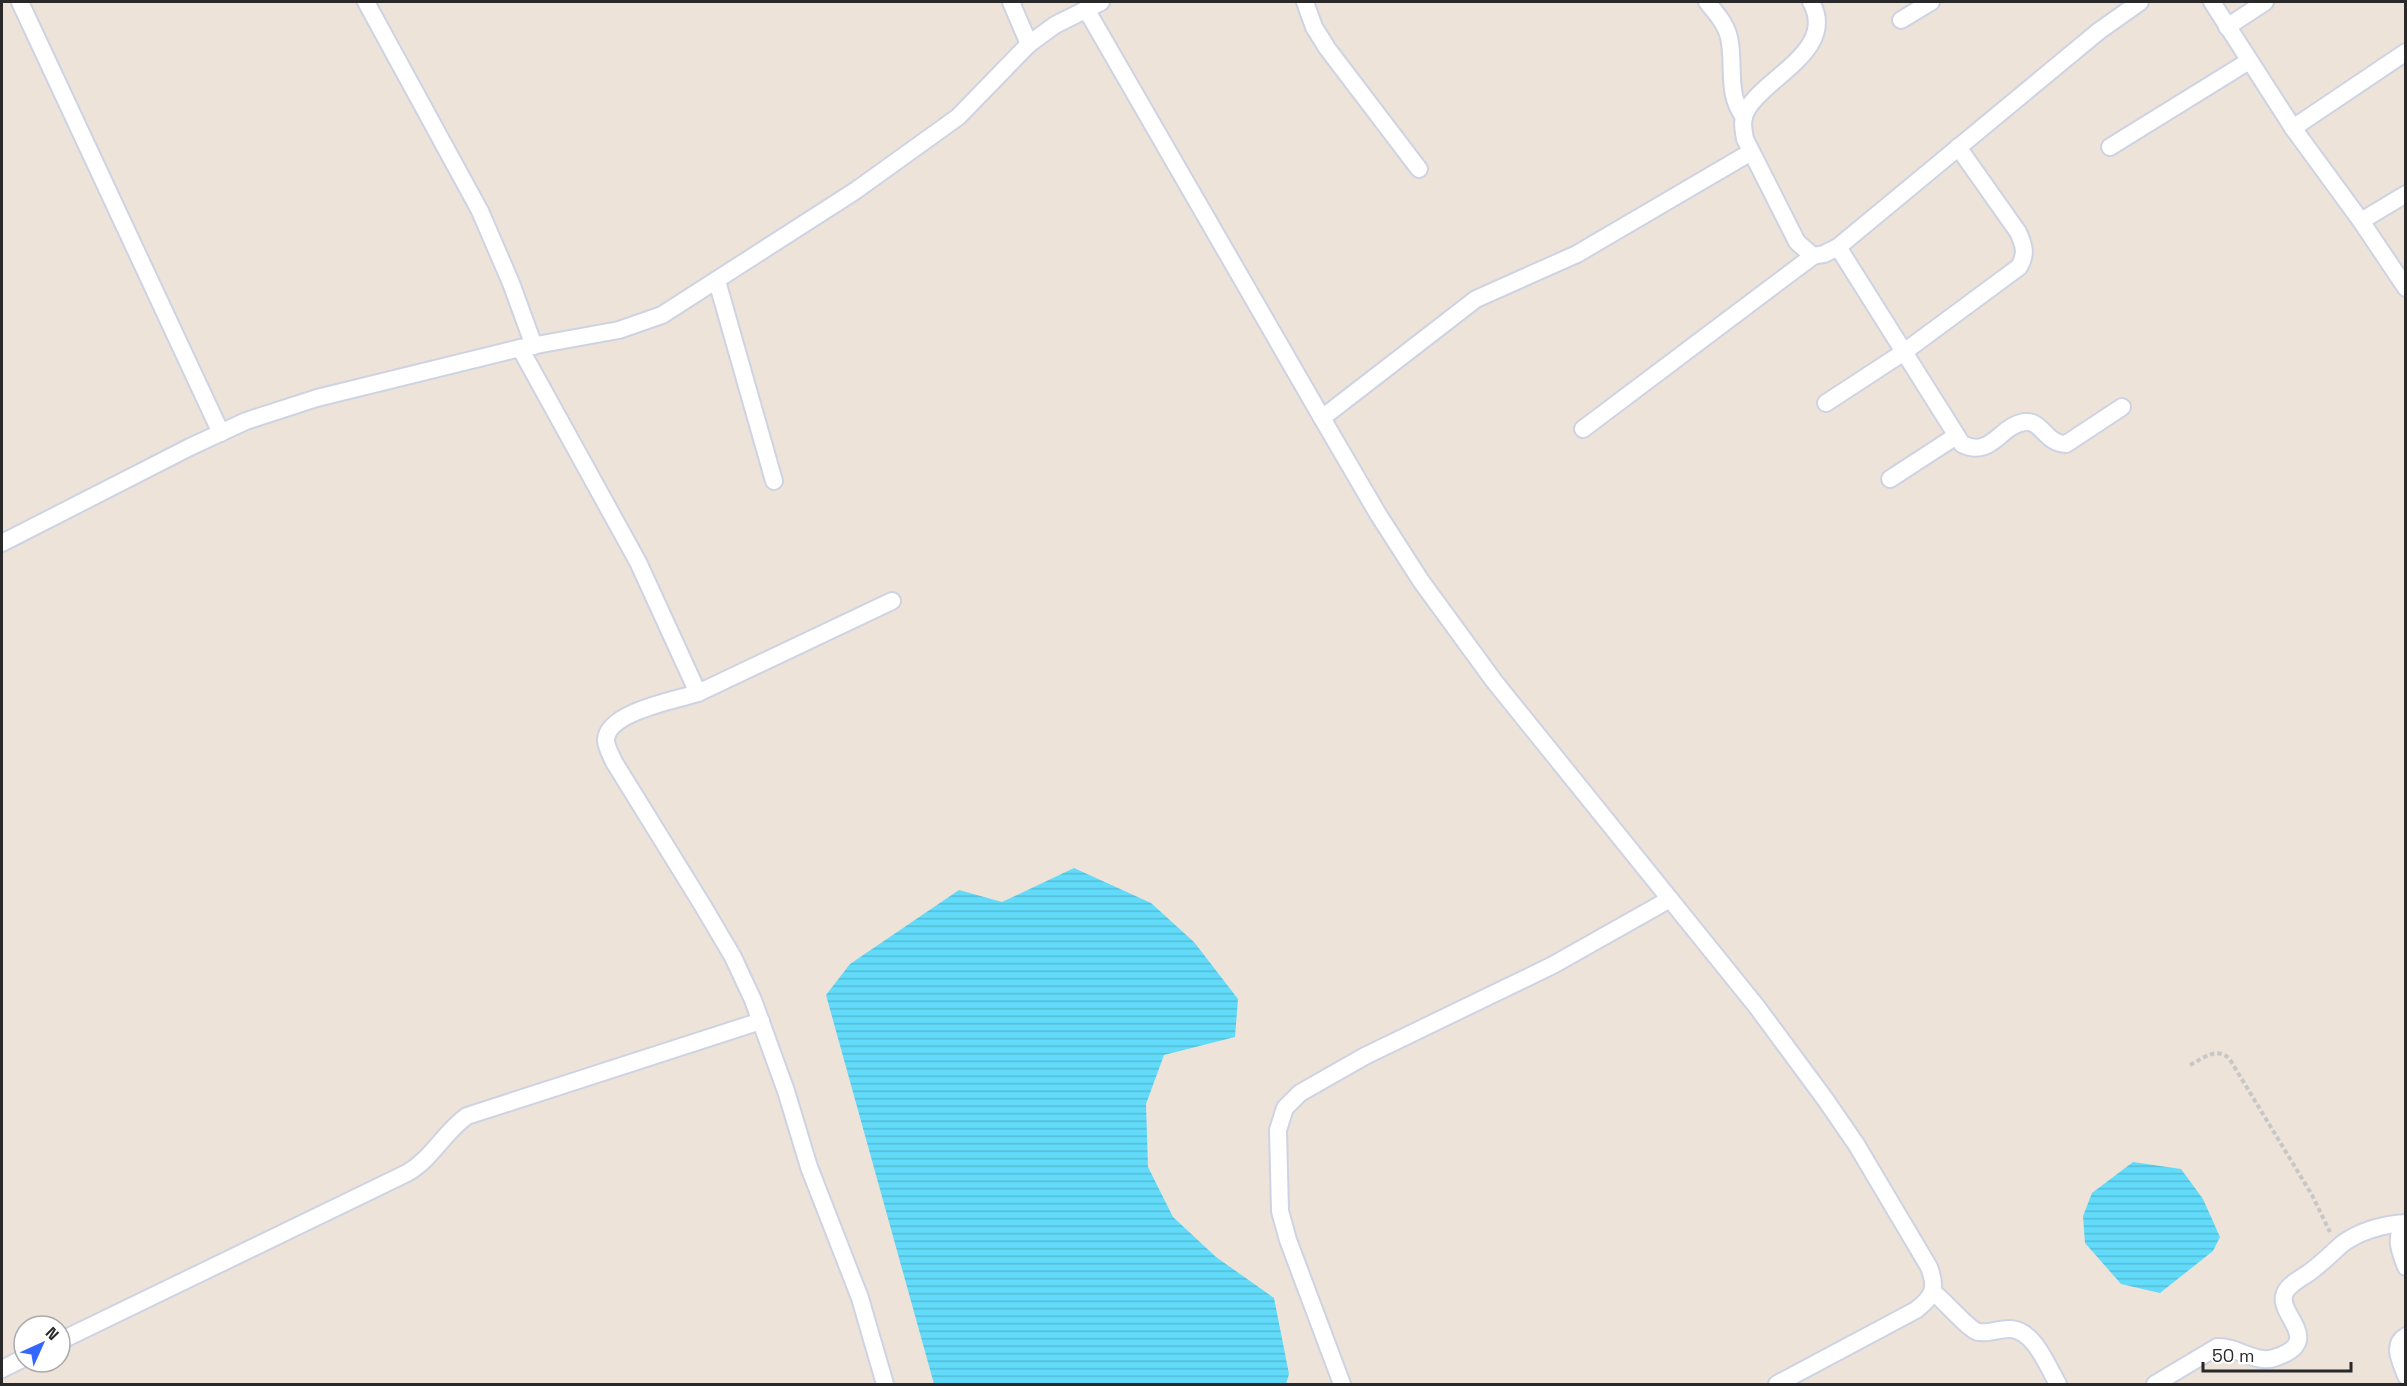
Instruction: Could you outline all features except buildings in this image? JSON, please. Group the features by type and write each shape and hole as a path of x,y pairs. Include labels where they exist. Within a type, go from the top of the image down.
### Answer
{"street":[{"path":"20,2 221,433"},
{"path":"366,2 480,211 511,283 527,347 638,562 698,693"},
{"path":"1011,2 1029,44"},
{"path":"2,543 246,421 317,398 527,347 619,330 662,315 855,191 958,117 1029,44 1054,24 1101,2"},
{"path":"1305,2 1314,27 1327,48 1419,169"},
{"path":"1707,2 1727,32 1730,43 1734,99 1744,117"},
{"path":"1811,2 1817,14 1818,24 1813,38 1790,69 1748,107 1742,127 1751,152 1797,242 1813,256"},
{"path":"1901,20 1931,2"},
{"path":"1583,429 1813,256 1839,247 2099,31 2140,2"},
{"path":"2212,2 2293,128 2361,221 2406,288"},
{"path":"2227,27 2265,2"},
{"path":"1086,9 1378,514 1461,639 1757,1007 1856,1144 1929,1267 1934,1280 1933,1292 1916,1310 1777,1384"},
{"path":"2293,128 2406,52"},
{"path":"2110,147 2249,61"},
{"path":"1826,403 1904,352 2019,267 2024,258 2024,245 2018,232 1958,147"},
{"path":"1322,418 1476,299 1577,254 1751,152"},
{"path":"2361,221 2406,194"},
{"path":"1839,247 1962,444 1972,449 1982,448 2015,426 2026,422 2037,425 2049,439 2058,444 2066,444 2122,407"},
{"path":"717,281 774,481"},
{"path":"1890,479 1956,436"},
{"path":"885,1384 860,1298 809,1167 761,1021 733,957 704,906 614,762 606,738 610,728 618,720 632,713 698,693 892,601"},
{"path":"1342,1384 1288,1240 1280,1211 1278,1130 1285,1108 1300,1093 1365,1056 1553,965 1670,899"},
{"path":"72,1335 407,1173 422,1163 450,1131 467,1116 761,1021"},
{"path":"2155,1384 2217,1347 2226,1347 2265,1360 2275,1358 2289,1350 2298,1340 2299,1332 2284,1303 2283,1297 2290,1287 2349,1240 2381,1226 2406,1223"},
{"path":"2406,1223 2398,1236 2398,1244 2406,1267"},
{"path":"1933,1292 1948,1304 1966,1324 1978,1332 2010,1329 2022,1331 2031,1339 2058,1384"},
{"path":"2406,1336 2398,1342 2397,1349 2406,1376"}],"path":[{"path":"2190,1065 2213,1053 2222,1052 2229,1058 2320,1209 2337,1249"}],"water":[{"path":"1074,868 1151,903 1194,942 1238,999 1235,1037 1164,1055 1146,1104 1148,1167 1173,1217 1216,1257 1274,1298 1289,1374 1286,1384 934,1384 826,995 850,964 959,890 1002,902"},
{"path":"2133,1162 2181,1169 2203,1199 2220,1237 2213,1251 2160,1293 2121,1284 2085,1243 2083,1216 2092,1193"}]}
